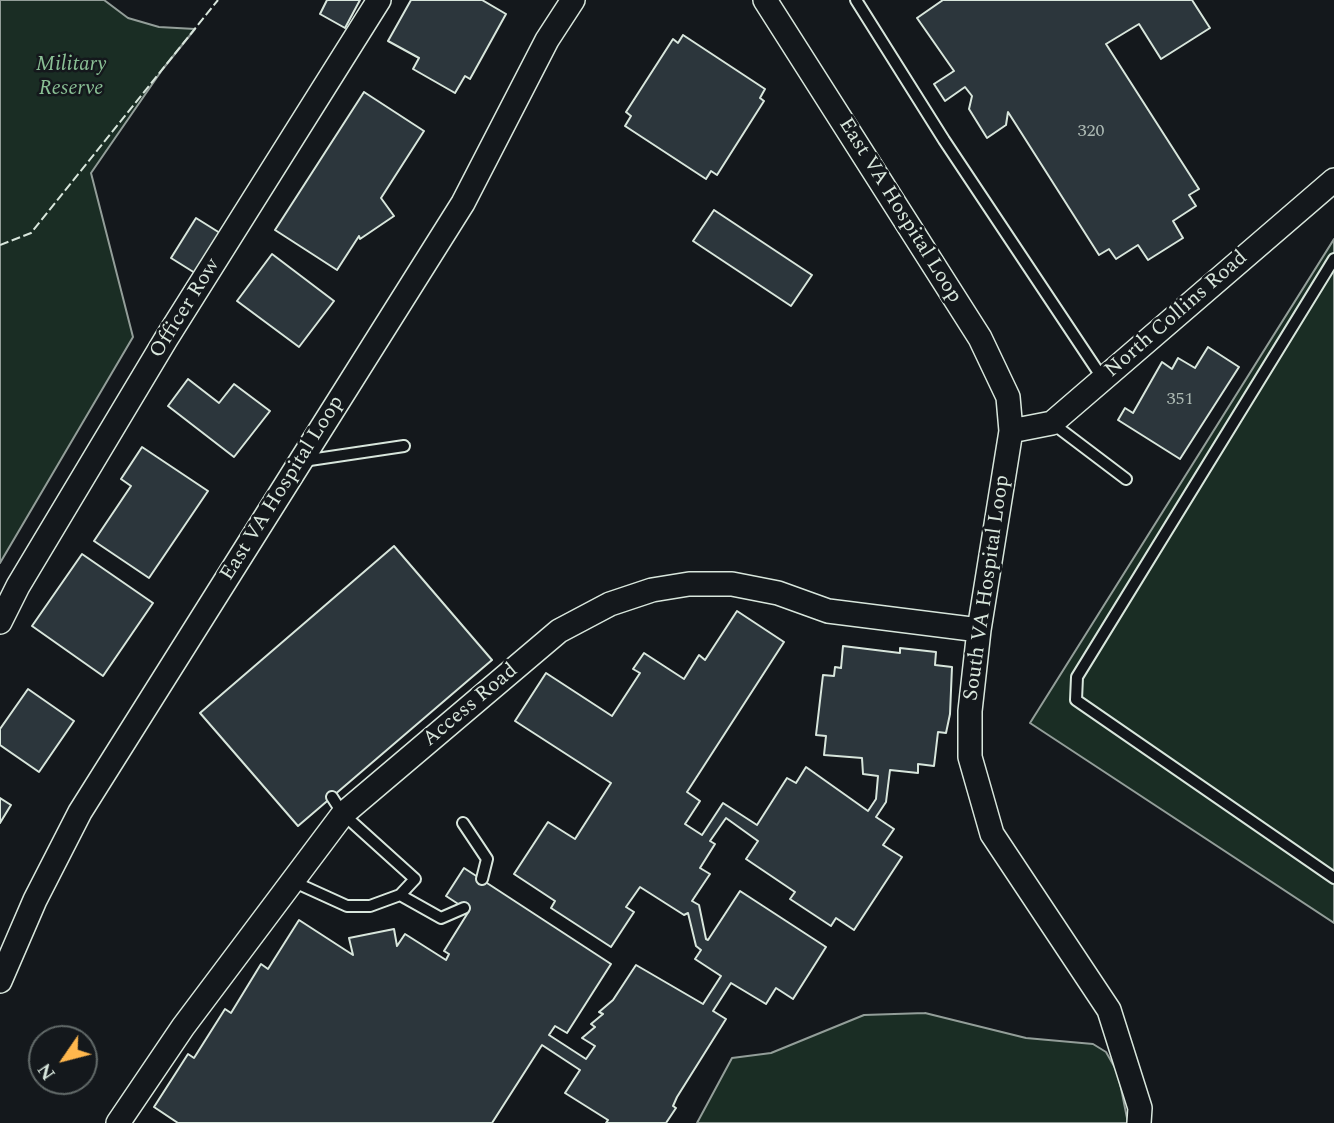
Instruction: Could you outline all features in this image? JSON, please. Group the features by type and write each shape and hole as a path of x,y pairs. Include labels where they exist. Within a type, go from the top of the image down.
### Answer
{"street":[{"name":"Officer Row","path":"0,622 18,586 166,339 379,0"},
{"name":"East VA Hospital Loop","path":"0,982 35,900 80,812 463,203 547,40 573,0"},
{"name":"East VA Hospital Loop","path":"765,0 985,347 1008,397 1011,431"},
{"name":"North Collins Road","path":"1011,431 1052,422 1334,180"},
{"name":"South VA Hospital Loop","path":"1011,431 979,630 970,712 970,757 984,812 1001,849 1109,1010 1140,1108 1139,1123"},
{"name":"Access Road","path":"118,1123 183,1027 292,881 337,806 559,631 610,604 652,590 689,584 733,584 778,593 828,611 979,630"}],"lane":[{"path":"856,0 943,140 1103,379"},
{"path":"1334,259 1077,677 1076,700 1334,878"},
{"path":"1052,422 1126,479"},
{"path":"300,461 404,446"},
{"path":"292,881 347,906 370,906 400,895 415,879 337,806"},
{"path":"463,823 487,859 482,879"},
{"path":"400,895 441,918 464,908"}],"green space":[{"name":"Military Reserve","path":"0,0 104,0 128,18 159,27 195,29 162,70 91,173 133,337 0,563"},
{"path":"1334,239 1334,923 1030,723"},
{"path":"925,1013 1026,1038 1093,1044 1106,1052 1118,1073 1128,1123 697,1123 732,1058 771,1053 864,1015"}],"building":[{"path":"327,0 360,0 345,28 320,14"},
{"path":"411,0 482,0 506,14 470,79 465,76 455,93 413,69 419,58 388,41"},
{"path":"943,0 1192,0 1210,28 1161,59 1139,24 1106,44 1199,189 1189,195 1196,206 1173,221 1183,238 1148,260 1138,245 1116,259 1109,249 1099,255 1008,112 1006,125 987,138 969,109 972,96 965,87 945,101 934,84 954,71 917,18"},
{"path":"683,35 765,89 760,98 764,101 717,175 711,171 706,179 625,126 631,116 626,112 673,39 678,43"},
{"path":"364,92 424,131 381,198 394,216 360,239 359,236 337,270 275,230"},
{"path":"714,210 812,275 791,306 693,241"},
{"path":"196,218 220,233 195,273 171,258"},
{"path":"272,254 334,301 299,347 237,301"},
{"path":"1208,347 1239,367 1180,459 1118,420 1125,408 1133,413 1162,362 1172,369 1178,358 1195,368"},
{"path":"188,379 219,403 234,384 270,411 234,457 168,406"},
{"path":"142,447 208,491 149,578 94,541 131,486 121,479"},
{"path":"394,546 492,660 298,826 200,713"},
{"path":"82,554 153,603 103,676 32,626"},
{"path":"737,611 784,642 687,792 700,801 685,824 702,835 723,803 757,825 787,778 796,783 806,767 868,811 876,799 878,776 863,774 862,758 824,755 826,736 816,735 823,675 834,676 835,667 841,668 843,646 900,653 900,648 936,652 935,665 952,667 950,714 946,733 938,732 934,766 918,764 918,773 890,770 886,802 876,817 894,829 883,845 902,857 854,930 836,918 831,926 790,899 795,892 746,859 758,841 726,818 710,841 715,844 700,868 710,874 692,901 699,905 706,939 708,940 740,891 826,947 793,999 776,988 766,1004 731,983 713,1011 726,1019 677,1097 673,1106 676,1108 666,1123 606,1123 608,1120 565,1093 580,1070 542,1045 492,1123 178,1123 154,1107 188,1054 194,1058 225,1009 231,1013 261,964 268,969 299,920 353,955 349,938 394,929 397,946 405,934 446,960 449,954 444,951 469,911 446,896 464,868 611,964 567,1033 555,1026 549,1035 586,1059 595,1046 582,1038 595,1027 591,1024 603,1014 599,1012 613,1000 636,965 703,1004 721,976 695,959 701,950 696,946 688,913 684,915 640,887 626,907 634,912 611,947 551,908 555,901 514,874 548,822 575,839 611,783 515,721 546,673 612,716 640,673 633,669 644,653 684,679 699,655 705,660"},
{"path":"28,689 74,721 39,772 0,745 0,729"},
{"path":"0,798 11,805 0,823"}],"fence":[{"path":"0,245 31,233 218,0"}]}
